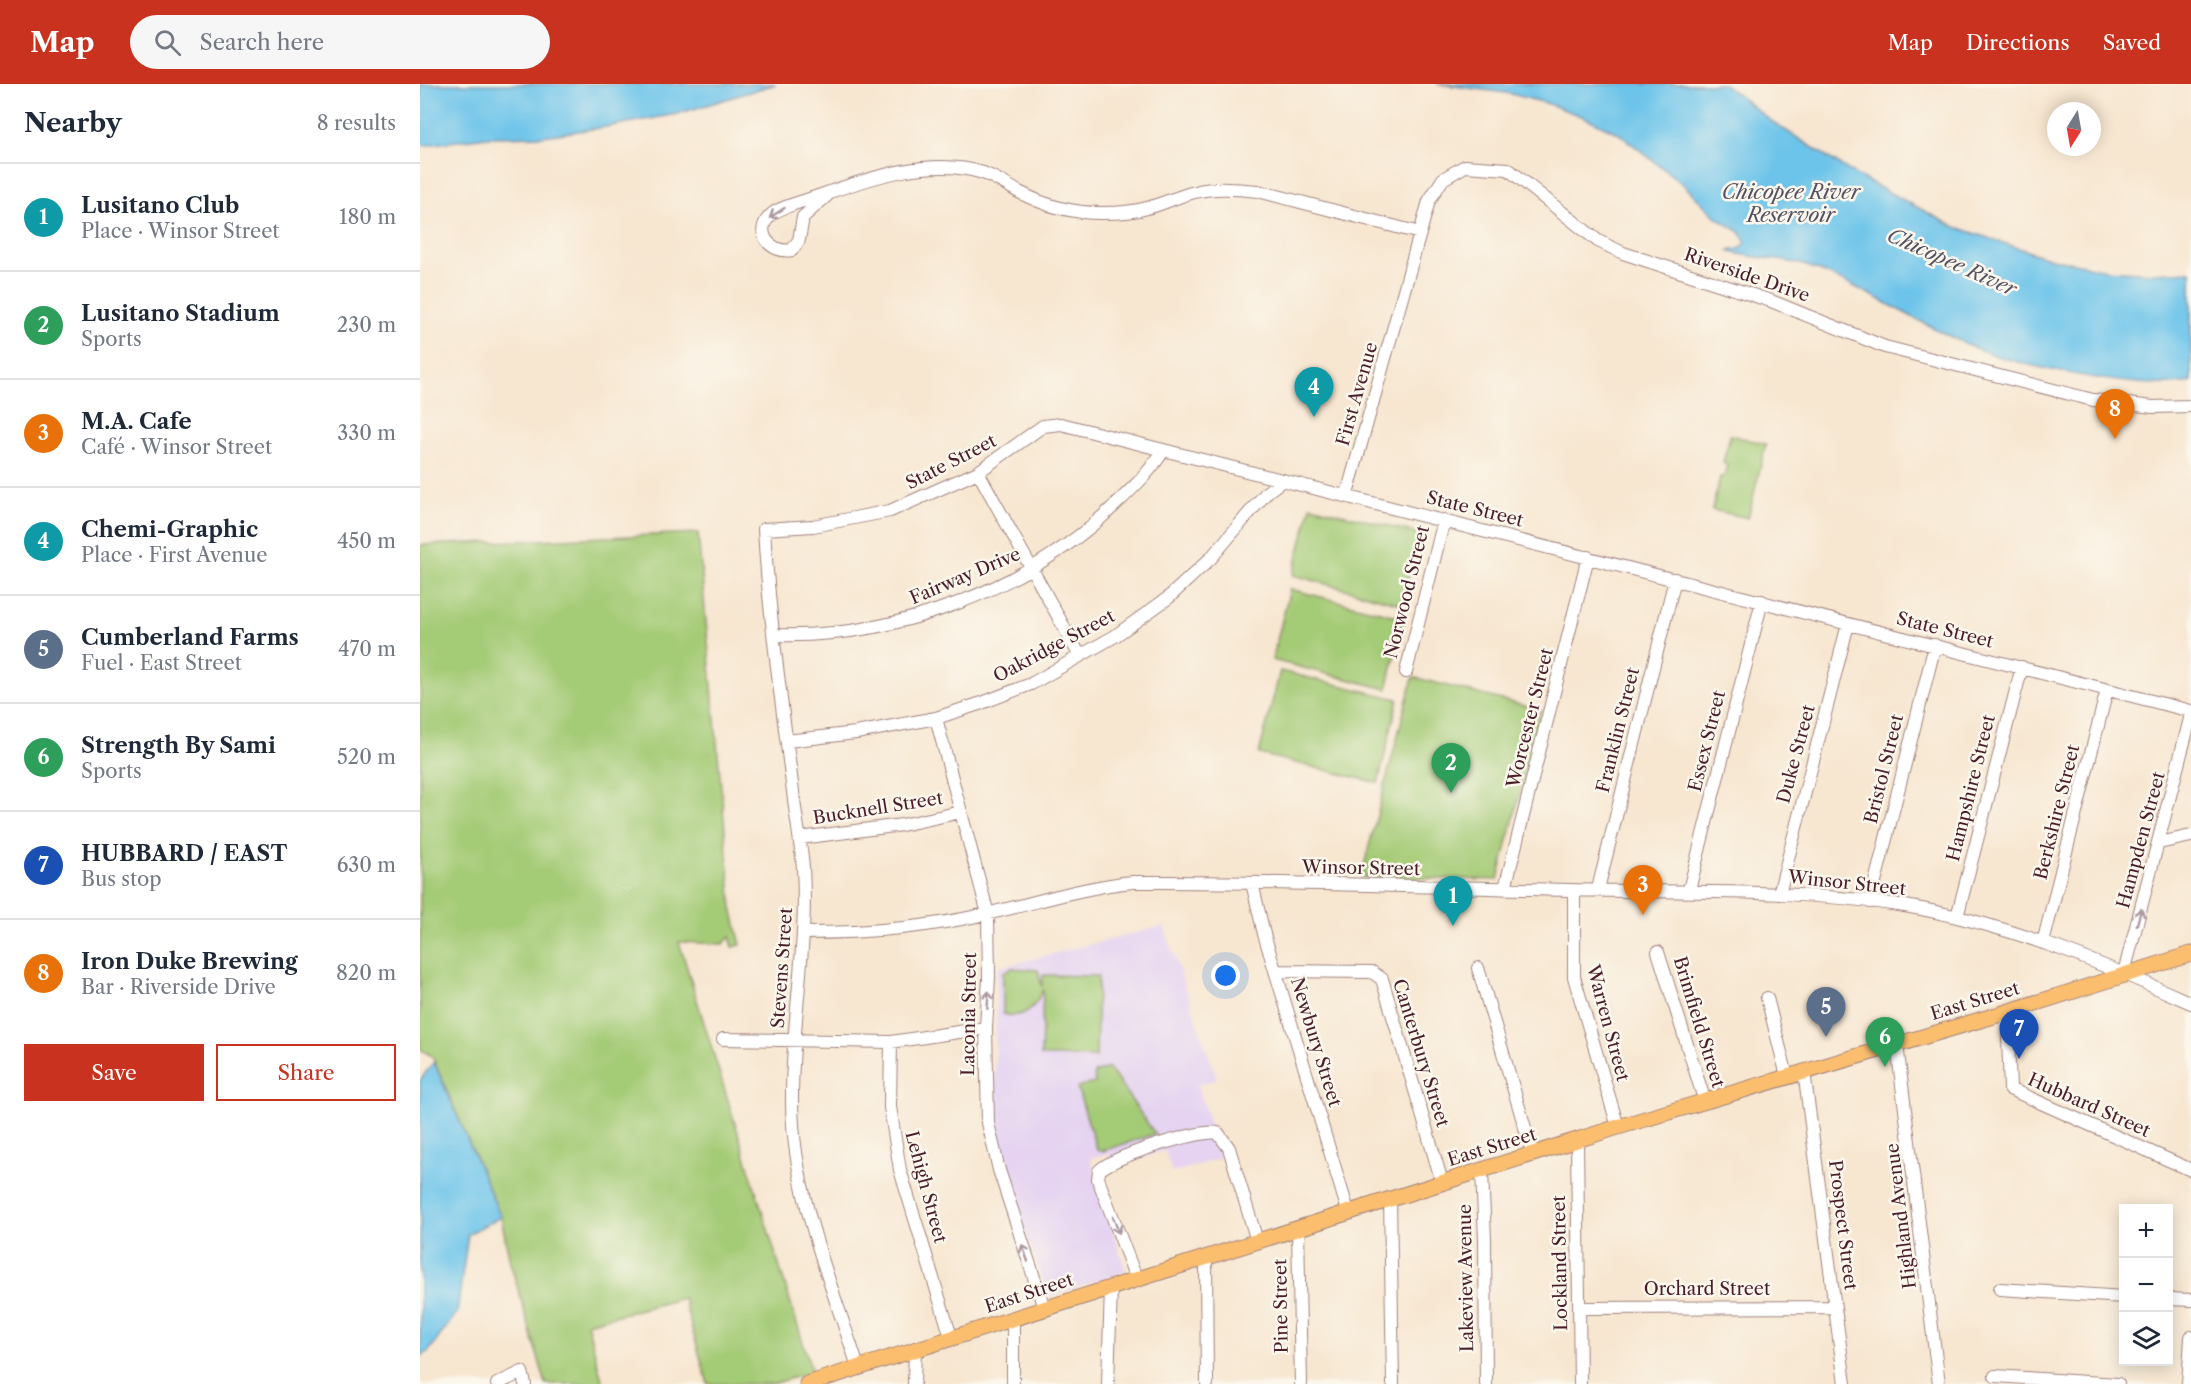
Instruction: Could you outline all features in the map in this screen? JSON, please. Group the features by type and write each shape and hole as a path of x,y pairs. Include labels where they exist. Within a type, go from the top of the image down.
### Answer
{"main road":[{"name":"East Street","path":"812,1383 915,1348 1618,1127 2007,1012 2124,973 2191,954"}],"street":[{"name":"Riverside Drive","path":"1402,303 1429,201 1443,179 1465,166 1508,169 1598,241 1623,253 1771,301 1885,347 2093,400 2153,407 2191,406"},
{"path":"831,192 802,216 799,240 792,250 776,249 765,241 763,229 772,214 831,192 917,170 958,169 983,173 1041,203 1077,212 1103,213 1147,209 1195,192 1236,189 1258,191 1420,233"},
{"name":"First Avenue","path":"1347,494 1402,303"},
{"name":"State Street","path":"764,529 813,526 868,517 911,503 978,472 1052,423 1075,426 1163,451 1236,466 1283,480 1347,494 2191,713"},
{"name":"Fairway Drive","path":"774,635 807,636 884,626 964,598 1032,568 1071,543 1102,517 1152,469 1163,451"},
{"path":"978,472 1080,656"},
{"name":"Oakridge Street","path":"788,741 856,733 936,718 1031,684 1115,636 1168,598 1211,558 1267,492 1283,480"},
{"name":"Norwood Street","path":"1406,672 1444,520"},
{"name":"Stevens Street","path":"764,529 774,635 800,838 805,933 792,1105 803,1185 811,1217 858,1367"},
{"name":"Worcester Street","path":"1505,888 1588,557"},
{"name":"Franklin Street","path":"1598,890 1675,579"},
{"name":"Essex Street","path":"1689,890 1762,601"},
{"name":"Duke Street","path":"1779,894 1848,624"},
{"name":"Bristol Street","path":"1870,902 1935,645"},
{"name":"Hampshire Street","path":"1957,917 2022,668"},
{"name":"Berkshire Street","path":"2043,943 2107,690"},
{"name":"Hampden Street","path":"2124,973 2160,843 2191,713"},
{"name":"Laconia Street","path":"936,718 988,914 989,978 986,1028 988,1123 1004,1186 1044,1308"},
{"name":"Bucknell Street","path":"800,838 902,825 961,812"},
{"path":"2160,843 2191,836"},
{"name":"Winsor Street","path":"805,933 884,932 988,914 1049,897 1115,883 1189,881 1574,891 1689,890 1779,894 1870,902 1957,917 2043,943 2124,973 2191,1003"},
{"name":"Newbury Street","path":"1252,883 1348,1211"},
{"name":"Warren Street","path":"1574,891 1574,977 1618,1127"},
{"name":"Brimfield Street","path":"1658,952 1705,1102"},
{"path":"1478,968 1533,1155"},
{"name":"Canterbury Street","path":"1276,971 1371,972 1382,979 1442,1182"},
{"path":"1767,998 1787,1076"},
{"name":"Hubbard Street","path":"2007,1012 2010,1089 2191,1170"},
{"path":"723,1040 891,1042 986,1028"},
{"name":"Lehigh Street","path":"891,1042 890,1107 897,1158 909,1206 951,1337"},
{"name":"Highland Avenue","path":"1897,1045 1940,1384"},
{"name":"Prospect Street","path":"1804,1071 1845,1384"},
{"path":"1136,1278 1101,1188 1099,1171 1116,1159 1200,1133 1218,1133 1229,1148 1257,1241"},
{"name":"Lockland Street","path":"1577,1141 1580,1384"},
{"name":"Lakeview Avenue","path":"1482,1170 1486,1384"},
{"path":"1390,1198 1393,1384"},
{"name":"Pine Street","path":"1298,1228 1301,1384"},
{"path":"1206,1258 1207,1384"},
{"path":"1108,1384 1111,1287"},
{"path":"2000,1289 2119,1297"},
{"path":"2173,1299 2191,1300"},
{"name":"Orchard Street","path":"1579,1308 1835,1307"},
{"path":"1013,1318 1013,1384"},
{"path":"2188,1384 2191,1337"},
{"path":"914,1384 915,1348"},
{"path":"496,1384 522,1372 525,1384"},
{"path":"1995,1376 2118,1384"}],"shaded area":[{"path":"1164,926 1217,1079 1198,1085 1220,1158 1172,1173 1165,1150 1114,1167 1109,1153 1090,1158 1126,1272 1049,1296 1018,1216 994,1115 997,968"}],"green space":[{"path":"1730,435 1766,444 1748,518 1712,510 1720,477 1724,477 1727,465 1723,463"},
{"path":"1311,506 1420,534 1401,604 1293,575"},
{"path":"698,533 732,908 741,945 733,947 730,937 723,944 679,942 812,1372 772,1384 708,1384 683,1298 587,1323 603,1384 546,1384 510,1262 501,1217 432,1056 420,1049 420,545"},
{"path":"1290,589 1404,618 1387,689 1272,660"},
{"path":"1280,671 1398,699 1378,783 1259,754"},
{"path":"1413,677 1541,710 1498,880 1361,877"},
{"path":"1012,968 1038,970 1042,987 1043,975 1098,976 1096,1057 1041,1056 1043,989 1037,1001 1028,1011 1017,1015 1003,1014 1003,972"},
{"path":"1109,1068 1155,1134 1102,1151 1097,1150 1077,1087 1095,1083 1094,1073"}],"water":[{"path":"420,84 776,84 677,114 600,128 543,136 487,137 420,146"},
{"name":"Chicopee River Reservoir","path":"1437,84 1724,84 1771,121 1854,174 1953,226 2042,256 2106,270 2153,273 2191,271 2191,382 2170,384 2116,381 2001,357 1958,340 1851,285 1807,266 1727,251 1739,249 1746,243 1740,232 1716,217 1684,185 1618,133 1546,103 1507,93"},
{"path":"434,1062 501,1217 468,1234 457,1313 429,1351 420,1357 420,1080"}],"place":[{"name":"Chemi-Graphic","path":"1314,417"},
{"name":"Iron Duke Brewing","path":"2115,439"},
{"name":"Lusitano Stadium","path":"1451,793"},
{"name":"M.A. Cafe","path":"1643,915"},
{"name":"Lusitano Club","path":"1453,926"},
{"name":"Cumberland Farms","path":"1826,1037"},
{"name":"HUBBARD / EAST","path":"2019,1059"},
{"name":"Strength By Sami","path":"1885,1067"}],"water label":[{"name":"Chicopee River","path":"1952,262"}]}
